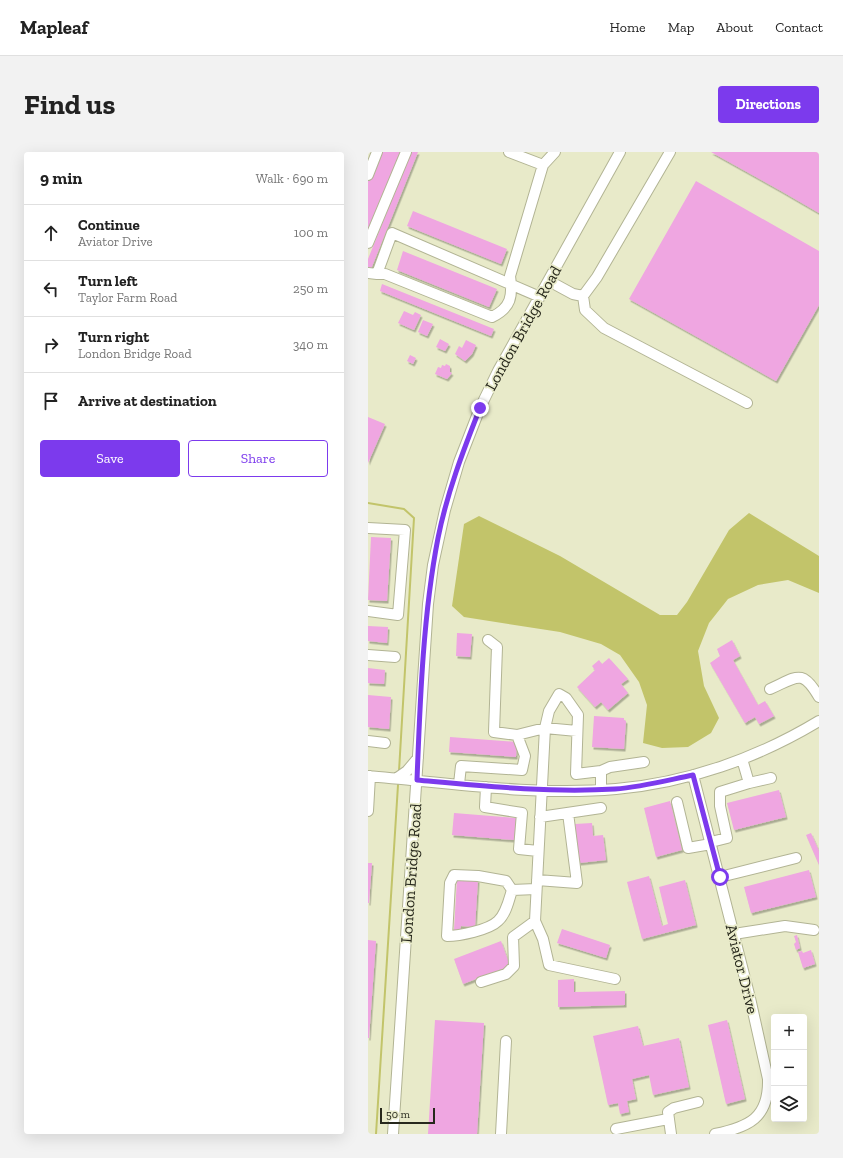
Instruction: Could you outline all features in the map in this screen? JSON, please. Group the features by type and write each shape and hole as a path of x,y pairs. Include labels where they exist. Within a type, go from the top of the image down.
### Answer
{"street":[{"path":"368,174 377,152"},
{"path":"368,244 406,152"},
{"path":"509,152 543,165"},
{"path":"540,297 512,284 392,233 372,274 385,274 492,316 503,312 510,301 512,284 510,276 543,165 554,152"},
{"name":"London Bridge Road","path":"394,1134 428,604 433,565 445,510 459,462 482,403 498,371 620,152"},
{"path":"670,152 597,277 583,296 585,310 604,328 747,403"},
{"path":"549,281 573,294 583,296"},
{"path":"368,528 405,530 398,615 368,611"},
{"path":"488,640 497,647 494,732 517,735 545,728 577,731"},
{"path":"368,655 395,657"},
{"path":"770,689 795,678 803,677 810,682 819,697"},
{"path":"615,979 549,965 543,939 535,921 545,728 549,711 559,694 566,698 578,715 576,774 601,771 610,767 644,762"},
{"path":"368,811 369,776 486,787 542,789 601,789 645,785 693,775 742,759 792,738 819,721"},
{"path":"459,784 461,766 522,770 525,756 517,735"},
{"path":"368,742 385,743"},
{"path":"396,778 407,771 418,758"},
{"path":"742,759 749,783"},
{"path":"601,771 601,789"},
{"name":"Aviator Drive","path":"693,775 752,1005 768,1079 765,1106 757,1118 737,1129 715,1134"},
{"path":"677,802 688,848 711,843 727,838 720,806 720,792 771,778"},
{"path":"486,787 485,807 522,812 519,849 538,851"},
{"path":"540,817 601,808"},
{"path":"512,890 537,885 577,883 568,813"},
{"path":"720,877 796,858"},
{"path":"454,875 478,876 506,881 512,890 504,912 498,922 462,936 447,936 450,883 454,875"},
{"path":"481,982 506,974 514,966 513,937 535,921"},
{"path":"734,934 785,926 814,930"},
{"path":"501,1134 506,1041"},
{"path":"671,1134 668,1112 674,1108 698,1102"},
{"path":"616,1129 668,1119"}],"shaded area":[{"path":"749,513 819,556 819,593 788,580 758,585 728,599 709,623 698,651 704,686 719,718 711,733 688,747 662,748 643,743 647,705 639,682 620,655 601,644 560,632 464,617 452,606 464,524 479,516 560,556 660,615 677,615 687,602 729,530"}],"building":[{"path":"380,152 402,152 368,236 368,181"},
{"path":"411,152 418,152 371,269 368,268 368,259"},
{"path":"711,152 819,152 819,213 781,191"},
{"path":"696,181 819,251 819,305 776,381 629,299"},
{"path":"413,211 507,249 501,264 407,226"},
{"path":"403,251 497,289 489,307 397,270"},
{"path":"382,284 494,329 491,336 380,291"},
{"path":"404,311 413,315 415,312 421,315 414,330 398,323"},
{"path":"423,320 433,324 427,336 418,332"},
{"path":"440,339 449,344 445,351 436,347"},
{"path":"466,340 476,345 472,354 465,361 455,354 459,346 462,348"},
{"path":"410,355 416,358 413,364 407,361"},
{"path":"446,364 450,366 450,372 452,373 447,379 435,374 438,367 441,368 442,365 445,366"},
{"path":"368,417 385,424 368,463"},
{"path":"371,537 391,538 387,601 368,600"},
{"path":"368,626 388,627 387,643 368,641"},
{"path":"457,633 472,634 470,657 456,656"},
{"path":"732,640 740,656 733,660 758,705 765,701 774,716 759,724 755,717 745,723 710,663 720,656 717,649"},
{"path":"609,658 628,679 621,684 628,693 608,710 601,702 595,707 577,687 595,670 592,666 599,660 602,664"},
{"path":"368,668 385,670 384,684 368,683"},
{"path":"368,695 391,697 389,729 368,727"},
{"path":"594,716 624,718 626,721 624,749 592,747"},
{"path":"450,737 517,742 516,757 449,752"},
{"path":"779,790 786,817 734,830 727,803"},
{"path":"670,801 682,850 656,857 644,808"},
{"path":"454,813 516,818 514,840 452,835"},
{"path":"592,823 593,836 603,835 606,860 579,863 575,824"},
{"path":"811,833 819,851 819,865 806,835"},
{"path":"368,863 372,863 369,903 368,903"},
{"path":"809,870 816,897 751,913 744,887"},
{"path":"649,876 662,926 668,924 659,887 685,880 696,925 642,939 627,882"},
{"path":"457,879 478,880 475,927 461,926 460,931 454,930"},
{"path":"562,929 610,945 606,958 557,943"},
{"path":"797,935 800,948 796,950 794,936"},
{"path":"368,940 376,941 369,1038 368,1038"},
{"path":"501,941 510,966 463,984 454,959"},
{"path":"811,950 815,964 803,968 798,952 802,951 803,953"},
{"path":"574,979 574,992 625,991 625,1005 558,1007 558,980"},
{"path":"435,1020 484,1023 477,1134 428,1134"},
{"path":"727,1020 745,1099 726,1104 708,1025"},
{"path":"638,1026 643,1046 679,1038 689,1087 653,1095 649,1075 632,1079 636,1099 627,1101 629,1112 620,1114 618,1103 608,1105 593,1036"}],"waterway":[{"path":"368,503 404,509 414,518 399,771"},
{"path":"376,1134 398,785"}],"route":[{"path":"480,408 452,482 438,537 433,565 428,604 417,780 497,788 581,790 616,789 645,785 693,775 720,877"}]}
